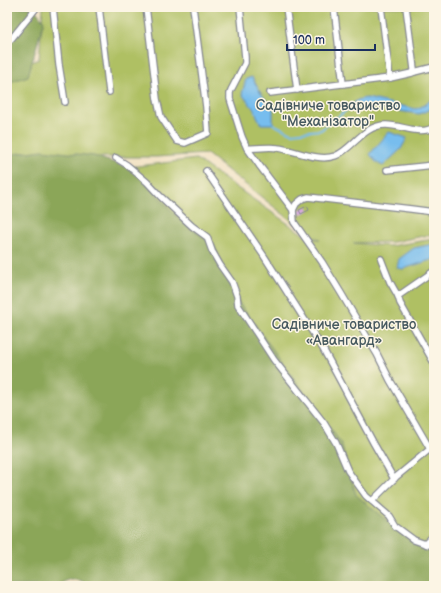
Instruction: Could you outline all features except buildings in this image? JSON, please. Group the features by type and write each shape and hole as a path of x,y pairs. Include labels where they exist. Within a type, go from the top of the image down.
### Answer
{"street":[{"path":"7,43 37,7"},
{"path":"53,7 59,65 65,102"},
{"path":"99,7 109,92"},
{"path":"146,7 157,99 162,117 177,141 185,143 208,132 193,7"},
{"path":"240,7 245,63 230,93 230,99 242,137 248,148 293,210"},
{"path":"286,7 297,90"},
{"path":"334,7 343,84"},
{"path":"381,7 390,78"},
{"path":"406,7 414,72"},
{"path":"270,93 390,78 434,67"},
{"path":"248,148 276,147 314,157 331,157 342,152 375,127 386,125 405,127 421,131 434,128"},
{"path":"116,158 147,182 192,226 207,238 212,251 232,282 237,296 238,305 274,360 324,423 336,443 348,471 366,496 389,516 395,526 414,540 434,547"},
{"path":"387,170 434,165"},
{"path":"206,171 264,256 322,348 394,479"},
{"path":"372,501 394,479 432,449 390,380 377,354 341,293 322,262 294,222 293,210 296,204 302,199 308,197 434,212"},
{"path":"381,259 400,303 434,363"},
{"path":"398,296 434,271"},
{"path":"425,544 434,535"}],"green space":[{"path":"7,7 33,7 44,21 28,76 7,83"},
{"path":"43,7 434,7 434,234 393,242 353,243 390,246 434,239 434,558 421,550 355,499 113,169 196,159 310,239 320,239 312,237 207,154 156,157 7,157 7,71 39,59"},
{"path":"42,150 94,156 133,169 179,219 214,245 234,296 341,443 356,495 412,542 434,551 434,586 88,586 82,581 69,579 57,586 7,586 7,155"}],"water":[{"path":"252,77 260,92 273,109 273,124 261,124 253,108 242,94 246,79"},
{"path":"434,97 434,107 419,114 365,106 352,106 356,101 367,98 416,109 425,105"},
{"path":"389,132 407,138 401,149 383,166 376,162 370,154"},
{"path":"434,244 434,259 403,269 397,268 399,259 414,248"}],"waterway":[{"path":"273,124 291,133 321,130 352,106"}],"park label":[{"name":"Садівниче товариство \"Механізатор\"","path":"328,114"},
{"name":"Садівниче товариство «Авангард»","path":"344,332"}]}
